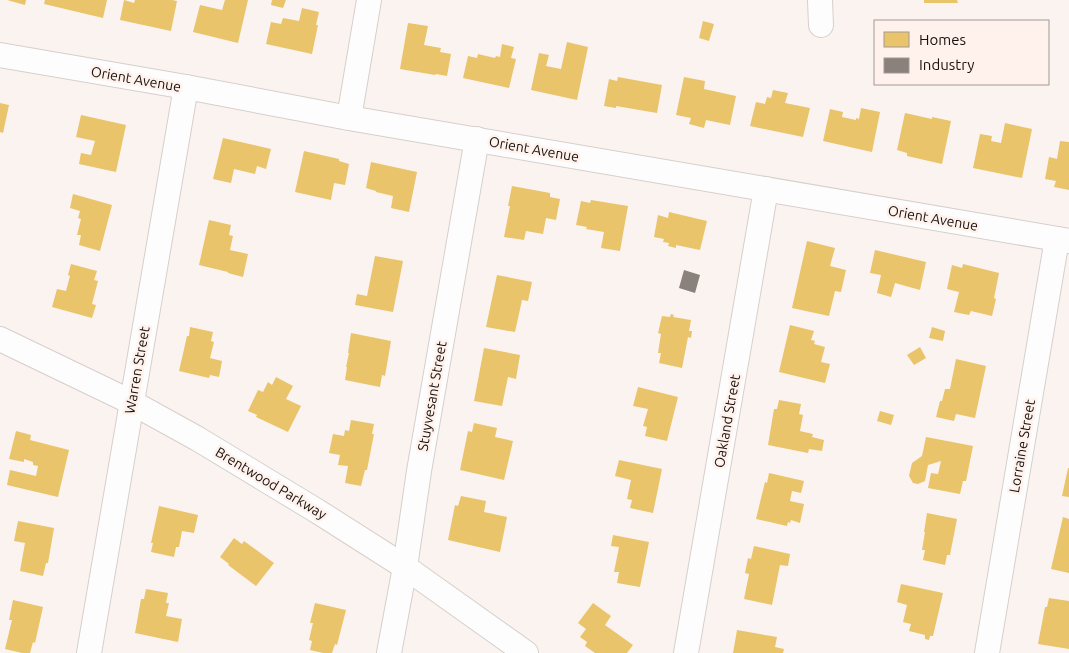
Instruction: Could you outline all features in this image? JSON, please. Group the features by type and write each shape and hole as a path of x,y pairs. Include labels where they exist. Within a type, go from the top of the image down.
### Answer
{"street":[{"path":"349,118 369,0"},
{"path":"820,0 821,25"},
{"name":"Orient Avenue","path":"0,55 186,87 349,118 1063,240"},
{"name":"Warren Street","path":"89,653 186,87"},
{"name":"Stuyvesant Street","path":"389,653 477,139"},
{"name":"Oakland Street","path":"686,653 766,189"},
{"name":"Lorraine Street","path":"987,653 1063,240"},
{"name":"Brentwood Parkway","path":"0,338 131,402 198,439 405,566 526,653"}],"building: Homes":[{"path":"7,0 26,0 25,5"},
{"path":"45,0 107,0 103,18 44,4"},
{"path":"124,0 134,3 135,0 177,1 171,31 120,20"},
{"path":"225,0 248,0 238,43 193,32 200,5 222,10"},
{"path":"272,0 286,0 283,8 271,5"},
{"path":"924,0 957,0 958,3 924,3"},
{"path":"302,8 319,12 312,54 266,44 271,22 281,24 283,18 299,21"},
{"path":"703,21 714,24 709,41 699,38"},
{"path":"408,23 428,26 424,45 441,48 440,52 451,54 447,76 400,69"},
{"path":"567,42 588,47 577,100 531,90 539,53 549,55 546,66 561,69"},
{"path":"502,44 514,47 511,58 516,59 509,88 463,78 468,56 477,58 478,54 495,58 496,56 500,57"},
{"path":"618,77 662,85 657,113 616,106 616,108 604,106 609,79 617,81"},
{"path":"684,77 705,81 704,89 736,96 730,125 706,120 704,128 689,124 691,118 676,115"},
{"path":"773,90 788,93 785,103 810,108 803,137 750,126 756,102 765,104 767,97 771,98"},
{"path":"0,103 9,105 3,133 0,132"},
{"path":"861,108 880,112 872,152 823,141 830,109 843,112 842,117 856,120 856,118 859,119"},
{"path":"905,113 951,121 942,164 907,156 907,153 897,150"},
{"path":"81,115 126,125 116,172 79,164 81,153 91,155 95,141 76,137"},
{"path":"1005,123 1032,129 1022,178 973,168 980,134 992,136 991,141 1001,143"},
{"path":"223,138 271,149 266,169 257,166 255,174 234,169 231,183 213,179"},
{"path":"1060,141 1069,142 1069,190 1054,187 1056,181 1045,179 1049,157 1057,159"},
{"path":"304,151 339,159 339,161 349,164 345,185 334,183 331,200 295,192"},
{"path":"371,162 417,172 409,212 391,208 393,196 366,188"},
{"path":"512,186 550,193 550,197 560,199 556,220 546,218 543,234 526,231 524,240 504,237"},
{"path":"73,194 112,205 100,251 79,245 81,235 77,235 81,219 78,218 80,211 70,208"},
{"path":"591,200 628,206 620,251 601,248 604,232 576,225 581,201 590,203"},
{"path":"669,212 707,221 700,250 676,245 676,248 668,246 669,243 663,242 664,239 654,237 658,215 668,218"},
{"path":"209,220 231,225 229,235 233,236 230,250 248,254 243,277 199,265"},
{"path":"807,241 835,248 830,266 846,270 841,292 835,291 829,316 792,308"},
{"path":"875,250 926,262 920,290 895,283 891,297 877,293 881,275 870,273"},
{"path":"375,256 403,261 393,312 355,305 357,294 367,296"},
{"path":"71,264 97,271 94,280 98,281 92,304 96,305 92,318 52,307 57,289 66,291"},
{"path":"963,264 999,273 992,316 971,311 969,315 954,312 959,292 947,289 952,265 962,268"},
{"path":"497,275 532,282 528,301 522,300 515,332 486,327"},
{"path":"671,314 674,315 673,317 691,320 689,331 692,331 691,338 688,337 682,368 659,363 661,353 658,353 661,334 658,333 662,316 670,317"},
{"path":"790,325 814,331 811,340 815,341 814,344 825,347 821,362 830,364 825,383 779,372"},
{"path":"190,327 213,332 211,341 214,342 210,358 222,361 219,377 210,375 209,378 179,371"},
{"path":"932,327 945,331 943,341 929,338"},
{"path":"351,333 391,341 385,376 382,375 380,387 345,380"},
{"path":"920,347 926,358 914,365 907,355"},
{"path":"484,348 520,355 516,379 508,377 502,406 474,401"},
{"path":"956,359 986,366 975,418 956,414 954,421 936,417 945,389 950,389"},
{"path":"276,377 293,386 286,399 301,406 288,432 256,417 257,415 248,411 258,390 263,392 268,382 272,385"},
{"path":"638,387 678,397 667,441 645,436 647,427 643,426 648,409 633,406"},
{"path":"779,400 801,404 799,414 803,415 800,431 813,434 812,437 824,440 822,451 809,449 808,453 768,445 774,409 777,409"},
{"path":"880,411 894,415 891,425 877,421"},
{"path":"351,420 374,424 372,434 374,434 367,470 365,470 361,486 345,483 348,466 338,465 340,455 329,453 333,434 344,436 345,430 349,431"},
{"path":"474,423 497,428 495,437 513,441 504,480 460,470 468,431 472,432"},
{"path":"16,431 31,435 30,440 69,450 58,497 7,485 10,470 36,476 38,466 24,459 24,462 9,459"},
{"path":"926,437 973,446 966,481 963,481 960,494 928,488 931,473 938,474 941,461 928,465 925,481 918,484 913,483 909,476 912,463 922,456"},
{"path":"619,460 662,469 653,513 630,508 632,500 627,499 631,480 615,476"},
{"path":"1069,468 1069,497 1062,496"},
{"path":"769,473 804,481 801,493 792,491 790,501 804,504 800,523 791,520 787,526 756,519"},
{"path":"461,496 486,501 484,512 507,517 500,552 448,540 455,505 458,506"},
{"path":"159,506 198,515 194,533 182,531 179,547 176,547 174,557 151,552 153,543 151,543"},
{"path":"927,513 957,519 950,555 947,555 945,565 923,560 925,550 922,550"},
{"path":"1063,517 1069,519 1069,573 1051,569"},
{"path":"18,521 54,528 48,563 46,563 43,576 20,571 25,543 14,541"},
{"path":"613,535 649,542 640,587 617,583 619,572 614,572 619,547 611,546"},
{"path":"234,538 242,544 244,541 274,563 256,586 220,557"},
{"path":"754,546 790,554 788,566 780,565 772,605 744,599 749,574 745,573 748,558 751,559"},
{"path":"901,584 943,593 933,636 930,636 929,640 925,639 925,635 909,631 911,624 903,622 907,605 897,602"},
{"path":"146,589 168,593 166,603 169,603 166,616 182,619 178,642 135,633 141,599 144,599"},
{"path":"1049,598 1069,601 1069,649 1038,644 1045,607 1047,607"},
{"path":"13,600 43,607 35,643 33,642 30,653 5,649 12,620 9,620"},
{"path":"315,603 346,610 337,645 335,644 332,653 310,650 312,641 309,640 313,623 310,623"},
{"path":"593,603 611,616 605,625 633,645 627,653 595,653 585,646 587,642 580,637 586,629 578,623"},
{"path":"737,630 777,637 775,647 784,649 783,653 733,653"}],"building: Industry":[{"path":"684,270 700,275 695,293 679,288"}]}
